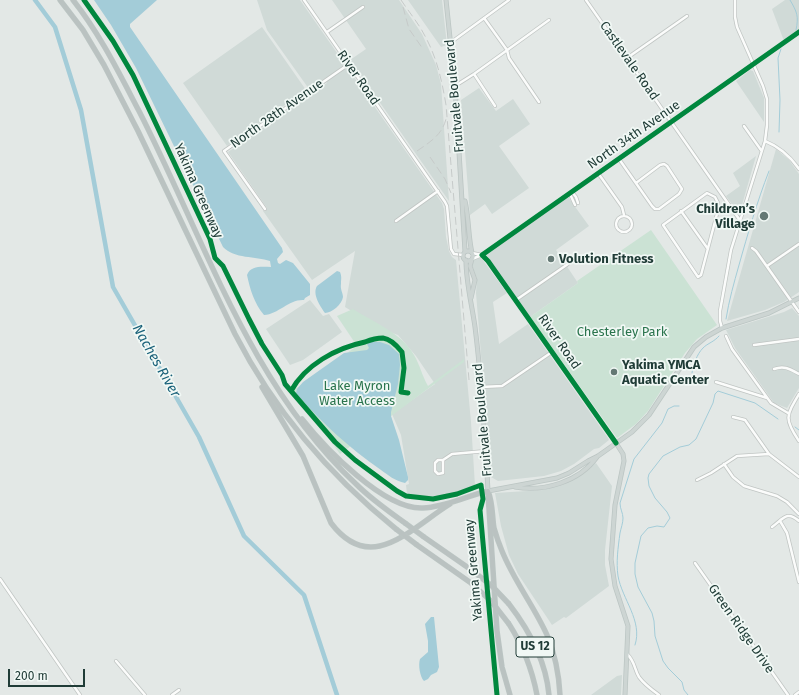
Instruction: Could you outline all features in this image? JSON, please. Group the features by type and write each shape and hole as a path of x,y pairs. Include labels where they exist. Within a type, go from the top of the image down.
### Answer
{"highway":[{"name":"US 12","path":"59,0 83,30 104,65 138,131 249,362 273,398 307,444 350,489 396,529 471,583 491,601 509,624 527,658 537,695"},
{"name":"US 12","path":"74,0 98,34 119,73 147,128 238,320 276,387 304,426 335,464 356,485 382,507 492,586 509,604 525,627 538,652 546,678 549,695"},
{"path":"249,362 303,456 331,523 347,540 360,546 369,547 390,544 401,539 433,514 450,504"},
{"path":"276,387 323,443 356,474 392,501 412,508 431,508 450,504 488,491"},
{"path":"488,491 497,631 501,663 510,695"},
{"path":"488,491 491,497 494,528 502,551 513,575 543,627 551,646 560,695"}],"main road":[{"name":"Fruitvale Boulevard","path":"446,0 455,86 466,251"},
{"name":"Fruitvale Boulevard","path":"462,192 467,209 470,243 473,256 470,266 476,280 470,301"},
{"path":"463,255 468,250 472,253"},
{"name":"Fruitvale Boulevard","path":"463,255 466,260 470,301 475,326 488,491"},
{"path":"466,260 472,259"},
{"path":"488,491 514,487 523,489 536,488 557,484 580,474 593,463 598,456 639,426 649,415 694,347 706,337 722,328 768,313 799,298"},
{"path":"616,443 623,454 624,461 615,506 611,566 616,592 627,622 628,632 625,695"}],"street":[{"name":"River Road","path":"305,0 438,191 447,206 451,249 454,254 463,255"},
{"path":"450,43 509,0"},
{"name":"Castlevale Road","path":"586,0 740,220"},
{"path":"722,328 720,311 730,250 764,141 767,125 767,99 754,64 737,27 735,17 735,0"},
{"path":"327,32 363,7"},
{"path":"627,58 688,16"},
{"path":"484,18 507,50 509,58 539,102"},
{"path":"455,86 549,20"},
{"name":"North 34th Avenue","path":"482,255 799,32"},
{"name":"North 28th Avenue","path":"265,209 224,151 349,64"},
{"path":"474,74 495,106"},
{"path":"744,126 761,150"},
{"path":"764,141 779,148 790,157 799,169"},
{"path":"619,159 652,206 657,209 682,191 682,187 664,164 660,165 636,183"},
{"path":"598,173 622,207 624,215 631,219 632,224 630,229 623,232 618,230 616,222 619,217 624,215"},
{"path":"396,221 438,191"},
{"path":"571,193 576,204"},
{"path":"707,193 712,194 718,203 718,210 701,275 698,277 663,225 681,211 707,193"},
{"path":"715,197 720,193"},
{"path":"681,211 708,249"},
{"path":"768,266 799,244"},
{"path":"752,248 768,266 799,312"},
{"path":"472,253 482,255"},
{"path":"472,259 482,255"},
{"name":"River Road","path":"482,255 516,300 616,443"},
{"path":"516,300 568,264"},
{"path":"726,336 732,349 772,405 788,413"},
{"path":"754,345 799,339"},
{"path":"480,387 502,386 552,352"},
{"path":"774,369 779,367 787,368 799,374"},
{"path":"716,382 767,398"},
{"path":"799,394 788,413 790,427 799,441"},
{"path":"733,417 746,420 769,454 799,477"},
{"path":"443,460 443,472 438,474 435,471 435,463 438,460 443,460 452,454 486,451"},
{"path":"697,480 740,455 769,454"},
{"path":"724,464 733,477 744,486 777,496 787,502 799,514"},
{"path":"772,526 791,515 799,521"},
{"path":"780,521 787,533 799,582"},
{"name":"Green Ridge Drive","path":"695,563 788,695"},
{"path":"0,579 80,695"},
{"path":"627,654 633,660 637,672 642,680 659,695"},
{"path":"116,661 146,695"},
{"path":"172,695 179,690"},
{"path":"795,695 799,692"}],"shaded area":[{"path":"257,0 300,0 442,203 449,251 452,257 456,260 471,422 475,486 456,494 435,497 407,494 406,485 409,484 401,435 392,414 435,384 416,356 398,335 379,328 345,307 355,251 312,280 263,211 267,208 228,152 327,83 324,79 309,89 267,30"},
{"path":"332,0 399,0 422,34 436,65 441,84 449,201 350,60 366,49"},
{"path":"408,0 442,0 447,45 441,47"},
{"path":"785,0 799,0 799,30 784,41 772,9"},
{"path":"262,27 306,90 227,146 183,83"},
{"path":"750,70 753,71 764,98 764,122 736,81"},
{"path":"479,88 496,111 513,99 530,124 499,146 529,188 492,214 485,204 470,215 461,100"},
{"path":"776,149 789,160 799,174 799,292 784,302 765,310 727,321"},
{"path":"756,156 740,212 738,213 726,196 740,186 733,173"},
{"path":"568,197 589,226 556,250 578,283 530,317 486,254"},
{"path":"479,257 507,293 493,302 499,344 528,324 609,440 599,448 594,449 574,464 561,471 544,476 498,481 491,477 476,293 477,279 472,265 475,258"},
{"path":"310,300 323,316 329,314 342,332 303,360 290,365 266,329"},
{"path":"792,308 799,316 799,388 787,408 774,403 735,348 726,330 784,312"},
{"path":"596,463 612,486 605,550 605,565 609,586 566,618 564,617 552,625 518,574 509,555 501,526 495,493 543,490 562,484 580,475"},
{"path":"622,675 621,695 591,695 617,676"}],"green space":[{"name":"Chesterley Park","path":"651,230 717,325 697,339 685,353 648,411 636,424 617,438 530,317 578,283 577,281"},
{"name":"Lake Myron Water Access","path":"353,309 395,334 409,347 428,386 464,359 464,362 340,454 294,390 357,346 337,316"}],"water":[{"path":"94,0 157,0 130,24 130,27 282,248 283,252 277,259 278,263 280,264 286,260 293,263 310,284 310,295 304,300 299,300 264,315 253,296 247,275 254,268 271,267 270,261 233,254 223,247 136,68 111,25"},
{"path":"337,271 340,272 341,275 343,297 336,308 328,313 325,313 317,300 315,293 316,289 317,286"},
{"name":"Lake Myron Water Access","path":"370,342 380,342 389,345 399,354 400,365 398,384 391,416 399,440 408,477 408,480 405,483 389,476 347,444 315,414 296,393 297,389 303,382 344,353 367,350 369,348 367,344"},
{"path":"431,617 434,617 439,667 437,672 424,681 420,674 419,662 420,659 428,652 425,624"}],"waterway":[{"name":"Naches River","path":"35,0 55,27 81,110 113,287 199,437 244,536 304,595 337,695"},
{"path":"790,0 797,14 796,30"},
{"path":"779,132 780,100 778,58 781,49"},
{"path":"726,319 746,241 769,171"},
{"path":"692,373 693,367 701,350 719,336"},
{"path":"688,695 684,690 682,682 663,661 655,636 652,613 638,587 635,574 635,563 641,536 648,528 657,526 664,527 670,518 655,498 649,486 649,474 663,456 680,447 689,445 696,439 713,403 715,394 718,391 755,403 778,419"},
{"path":"635,645 637,636 636,627 631,610 620,585 617,571 618,550 623,518 620,503 634,459 662,423 668,409 674,406 679,406"},
{"path":"795,427 799,430"}],"railway":[{"path":"401,0 420,27 433,53 446,105 469,380"},
{"path":"403,7 409,29 423,49"},
{"path":"417,151 438,134 446,119"},
{"path":"430,157 445,179 451,193"}],"cycle path":[{"name":"Yakima Greenway","path":"84,0 113,41 133,75 210,239 215,258 223,266 262,344 282,375 285,384 335,442 355,460 406,496 433,499 457,494 481,485 483,499 480,510 497,695"},
{"path":"616,443 488,261 482,255 799,32"},
{"path":"291,391 304,373 322,359 354,345 383,338 391,342 402,352 404,368 401,392 408,393"}],"place":[{"name":"Children’s Village","path":"764,216"},
{"name":"Volution Fitness","path":"551,259"},
{"name":"Yakima YMCA Aquatic Center","path":"614,372"}]}
